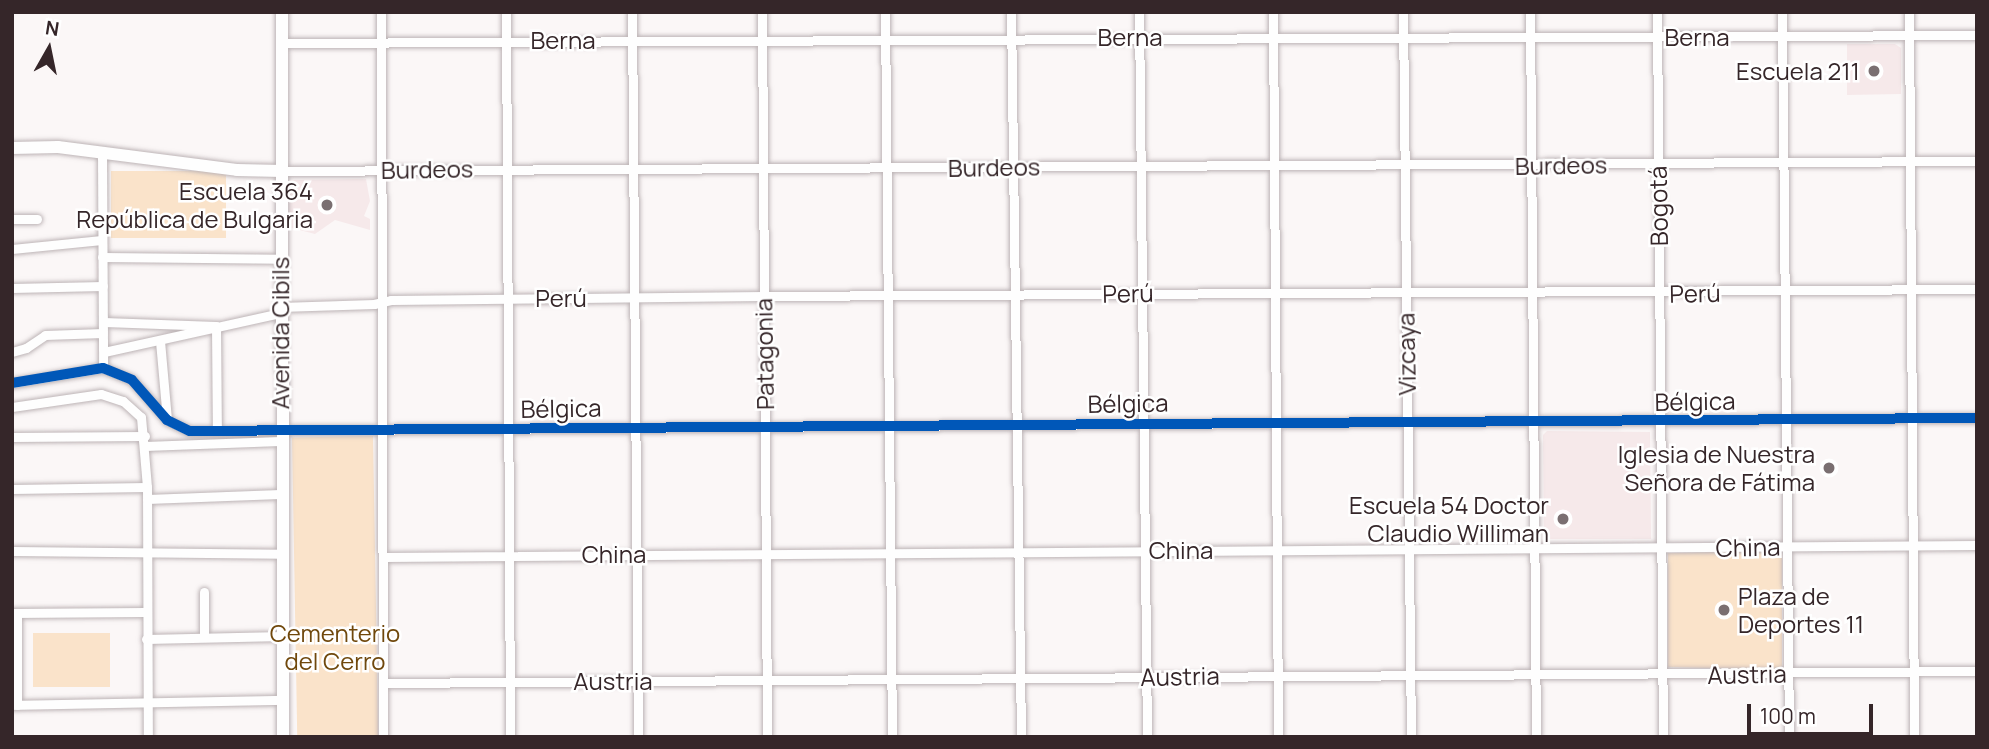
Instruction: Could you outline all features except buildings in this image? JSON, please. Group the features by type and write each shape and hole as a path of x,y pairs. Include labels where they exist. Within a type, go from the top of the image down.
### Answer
{"street":[{"name":"Avenida Cibils","path":"282,12 280,434 283,737"},
{"path":"381,12 383,737"},
{"path":"506,12 510,737"},
{"path":"632,12 638,737"},
{"name":"Patagonia","path":"762,12 767,737"},
{"path":"885,12 892,737"},
{"path":"1011,12 1021,737"},
{"path":"1139,12 1147,737"},
{"path":"1273,12 1278,737"},
{"name":"Vizcaya","path":"1403,12 1411,737"},
{"path":"1530,12 1536,737"},
{"name":"Bogotá","path":"1657,12 1655,37 1663,737"},
{"path":"1782,12 1789,737"},
{"path":"1909,12 1914,737"},
{"name":"Berna","path":"283,43 1139,36 1530,40 1977,35"},
{"name":"Burdeos","path":"12,148 102,153 282,171 763,166 1013,168 1142,164 1405,167 1977,161"},
{"path":"102,153 103,368"},
{"path":"12,219 37,219"},
{"path":"12,249 102,240"},
{"path":"102,257 280,259"},
{"path":"12,288 103,286"},
{"name":"Perú","path":"216,326 280,310 383,302 507,299 1143,293 1532,295 1977,289"},
{"path":"104,322 216,326"},
{"path":"104,352 216,326"},
{"path":"216,326 217,431"},
{"path":"12,352 26,348 45,335 103,333"},
{"path":"160,341 167,420"},
{"path":"12,383 103,368 132,380 167,420 190,431 280,434"},
{"path":"12,407 101,394 135,409 145,441 147,487 145,612 148,737"},
{"name":"Bélgica","path":"280,434 383,427 508,430 1407,421 1661,423 1977,418"},
{"path":"12,437 145,441 280,434"},
{"path":"12,489 147,487"},
{"path":"147,499 281,494"},
{"name":"China","path":"384,558 1977,545"},
{"path":"12,551 281,554"},
{"path":"204,592 204,636"},
{"path":"145,612 15,613 15,705 282,700"},
{"path":"146,639 283,636"},
{"name":"Austria","path":"383,683 1977,671"}],"shaded area":[{"name":"Escuela 211","path":"1847,44 1895,44 1901,48 1901,94 1847,95"},
{"name":"Escuela 364 República de Bulgaria","path":"366,179 370,201 364,216 370,219 370,230 335,220 315,234 288,227 289,180"},
{"path":"1547,431 1650,432 1651,539 1544,539 1543,435"}],"green space":[{"path":"111,171 226,171 226,238 111,238"},
{"name":"Cementerio del Cerro","path":"373,436 378,737 297,737 292,437"},
{"name":"Plaza de Deportes 11","path":"1776,551 1782,555 1782,666 1776,670 1668,667 1668,553"},
{"path":"33,633 110,633 110,687 33,687"}],"cycle path":[{"path":"12,383 103,368 132,380 167,420 190,431 1977,418"}],"place":[{"name":"Escuela 211","path":"1874,71"},
{"name":"Escuela 364 República de Bulgaria","path":"327,205"},
{"name":"Iglesia de Nuestra Señora de Fátima","path":"1829,468"},
{"name":"Escuela 54 Doctor Claudio Williman","path":"1563,519"},
{"name":"Plaza de Deportes 11","path":"1724,610"}]}
